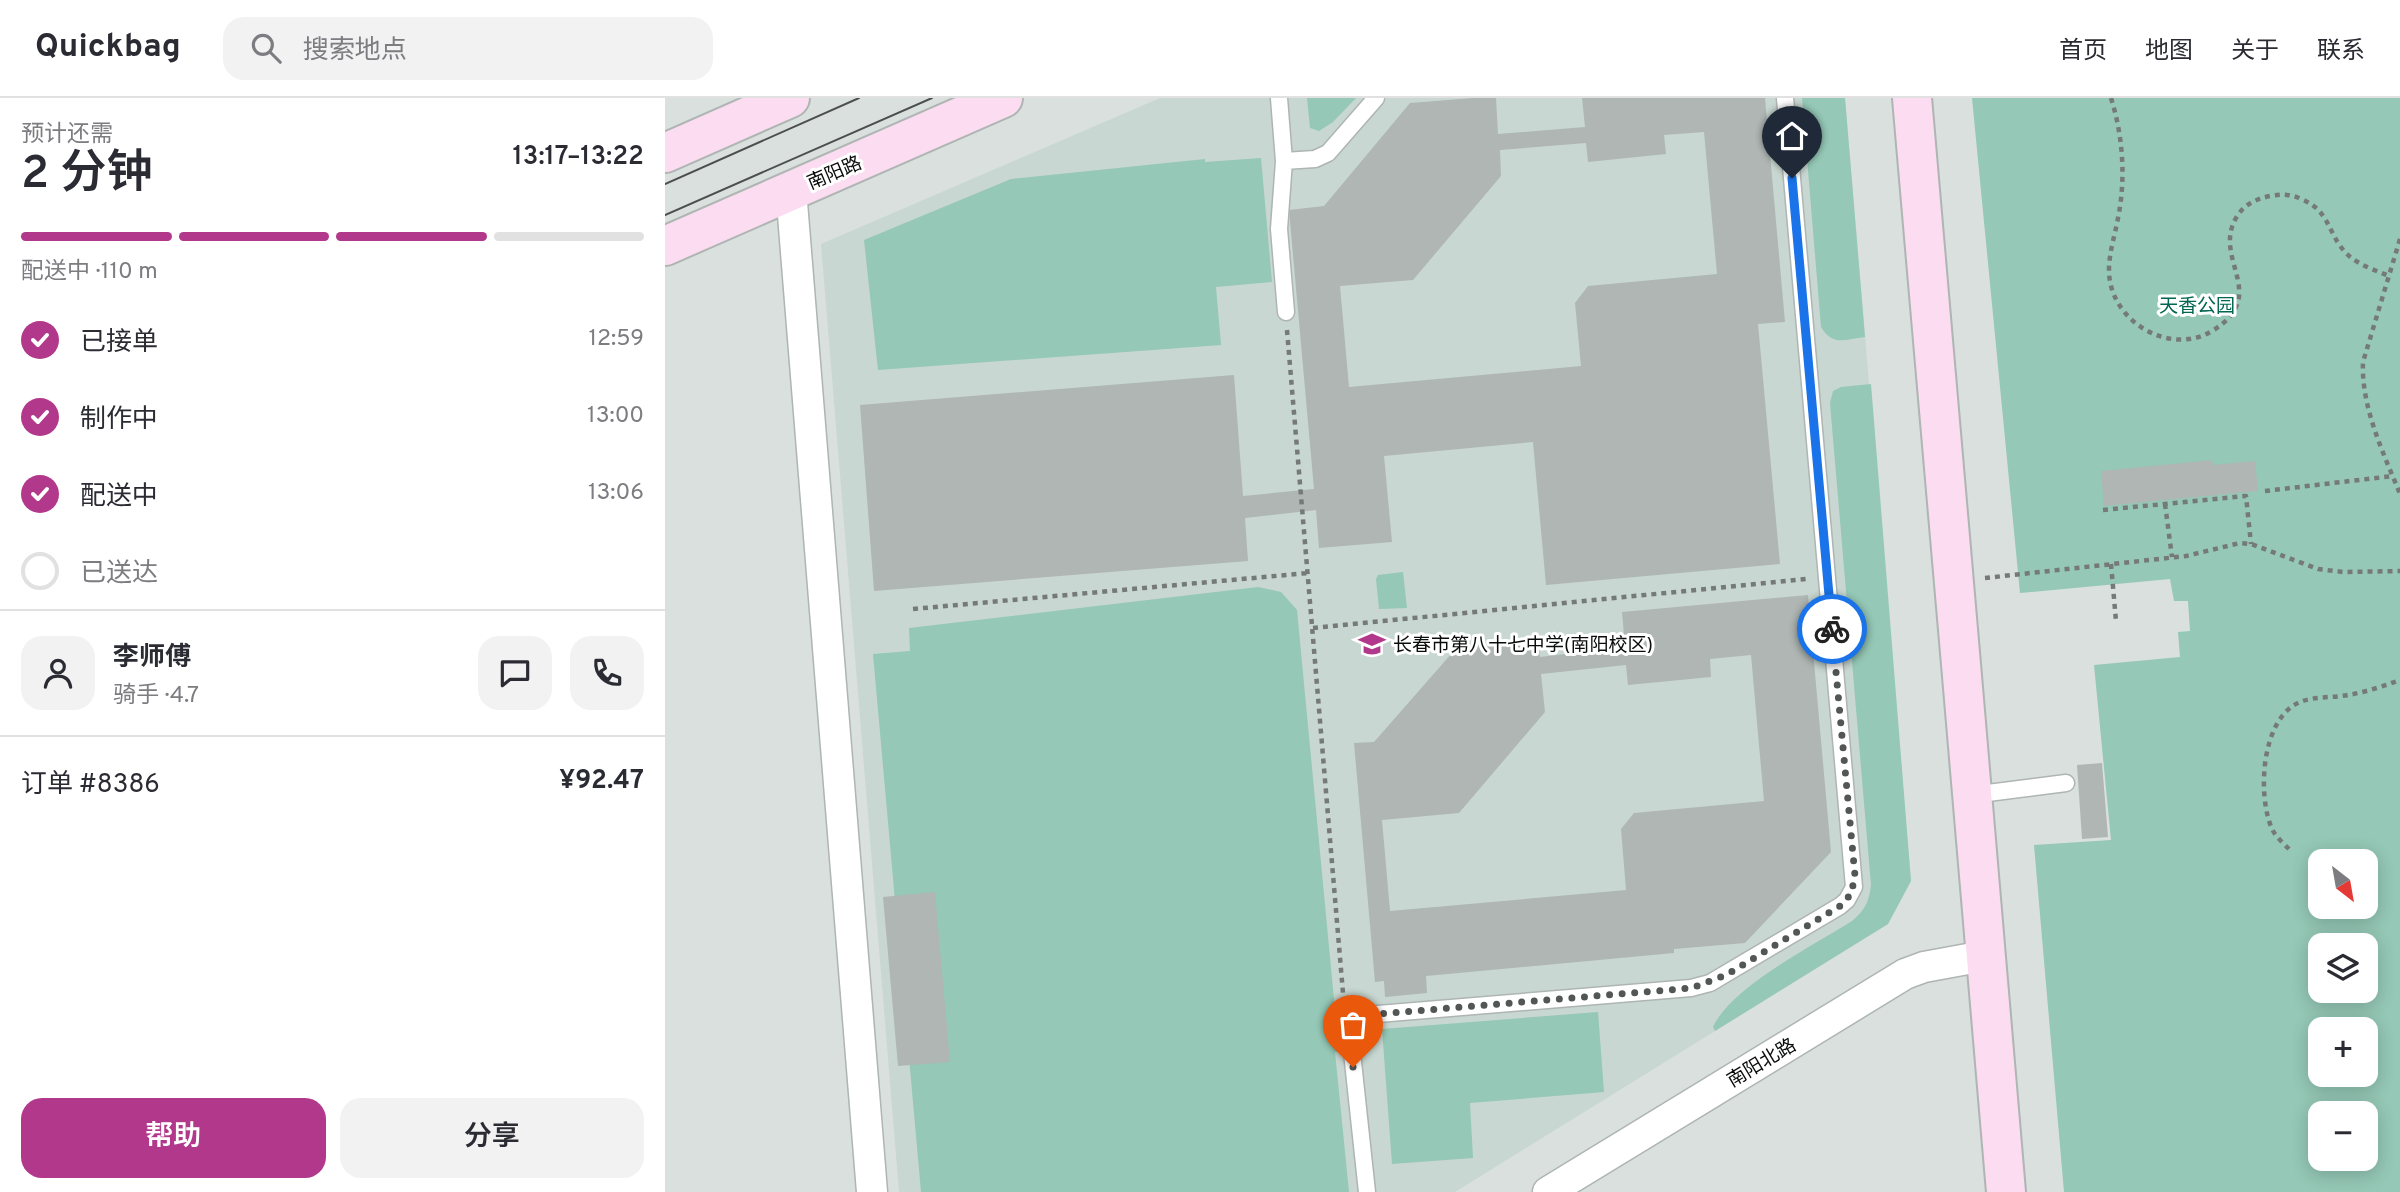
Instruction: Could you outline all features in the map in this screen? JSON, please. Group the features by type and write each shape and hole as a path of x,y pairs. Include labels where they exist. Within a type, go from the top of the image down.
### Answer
{"street":[{"path":"665,153 790,98"},
{"name":"南阳路","path":"665,246 1003,98"},
{"path":"1912,98 2006,1192"},
{"path":"790,190 872,1192"},
{"name":"南阳北路","path":"1548,1192 1905,974 1924,967 1984,956"}],"lane":[{"path":"1279,98 1284,160 1279,229 1286,312"},
{"path":"1284,160 1315,159 1328,153 1376,98"},
{"path":"1367,1192 1351,1042 1352,1026 1361,1018 1378,1014 1692,988 1726,975 1840,906 1851,894 1855,876 1785,98"},
{"path":"1972,795 2066,783"}],"path":[{"path":"2111,98 2120,132 2122,158 2120,205 2109,256 2111,286 2123,310 2145,332 2159,337 2196,338 2219,327 2229,317 2240,292 2240,282 2229,247 2231,226 2241,209 2258,199 2281,194 2310,202 2325,215 2340,247 2349,256 2389,276"},
{"path":"2400,239 2363,362 2362,378 2370,415 2400,494"},
{"path":"1286,312 1344,1006 1352,1026"},
{"path":"2265,491 2393,476"},
{"path":"2103,510 2246,496 2251,544"},
{"path":"2165,504 2172,557"},
{"path":"1955,581 2172,557 2240,543 2251,544 2318,569 2343,572 2400,571"},
{"path":"2111,564 2116,621"},
{"path":"913,609 1308,573"},
{"path":"1313,628 1828,577"},
{"path":"2289,849 2273,832 2263,791 2266,757 2280,720 2291,707 2301,702 2348,695 2400,680"}],"shaded area":[{"name":"长春市第八十七中学(南阳校区)","path":"1160,98 1845,98 1911,881 1888,924 1455,1192 899,1192 821,244"}],"green space":[{"path":"1307,98 1356,98 1333,122 1319,131 1310,128"},
{"path":"1802,98 1845,98 1865,337 1835,339 1821,327"},
{"name":"天香公园","path":"1972,98 2400,98 2400,1192 2064,1192 2034,845 2111,840 2094,665 2180,657 2178,632 2190,631 2188,601 2174,601 2170,579 2020,593"},
{"path":"1261,158 1272,282 1216,287 1221,345 878,370 864,240 1011,179 1205,159 1205,162"},
{"path":"1871,384 1911,881 1888,924 1715,1031 1713,1027 1737,997 1775,968 1852,921 1866,905 1869,896 1871,885 1830,403 1833,391 1841,387"},
{"path":"1403,572 1407,608 1379,609 1376,579 1378,575"},
{"path":"1258,587 1281,592 1297,610 1339,1052 1335,1052 1349,1192 921,1192 873,654 910,651 909,628"},
{"path":"1598,1012 1604,1092 1470,1103 1473,1158 1392,1164 1382,1029"}],"building":[{"path":"1496,98 1498,134 1585,127 1582,98 1765,98 1785,322 1758,324 1780,564 1546,585 1533,442 1384,456 1392,542 1319,548 1316,510 1245,518 1248,561 874,591 860,405 1234,375 1243,496 1314,489 1289,210 1324,206 1410,103","holes":["1704,132 1717,274 1588,286 1575,303 1581,366 1349,387 1340,286 1413,280 1501,176 1500,150 1586,143 1588,162 1666,154 1664,135"]},
{"path":"2212,460 2213,465 2255,461 2258,491 2104,506 2101,471"},
{"path":"1808,595 1831,852 1745,943 1674,949 1674,953 1426,976 1427,993 1385,997 1384,981 1375,982 1354,743 1374,742 1459,645 1538,638 1540,657 1625,647 1622,612","holes":["1751,655 1764,801 1634,813 1621,829 1626,890 1390,911 1382,820 1459,813 1545,712 1541,674 1626,665 1628,685 1711,677 1710,659"]},
{"path":"2102,763 2108,837 2082,839 2077,765"},
{"path":"935,892 950,1062 898,1066 883,897"}],"tram line":[{"path":"665,184 859,98"},
{"path":"665,215 932,98"}],"way so far":[{"path":"1353,1067 1350,1034 1352,1026 1361,1018 1378,1014 1692,988 1726,975 1847,900 1854,887 1855,876 1832,629"}],"place":[{"name":"长春市第八十七中学(南阳校区)","path":"1372,644"}],"route":[{"path":"1792,178 1832,629"}]}
